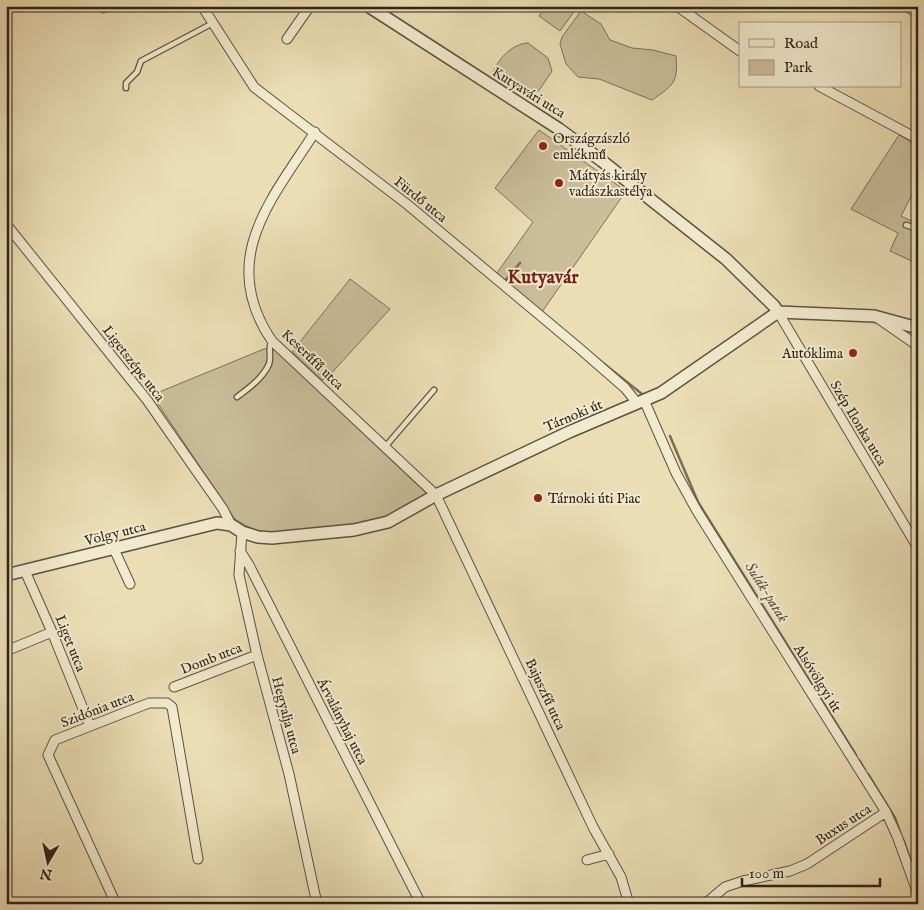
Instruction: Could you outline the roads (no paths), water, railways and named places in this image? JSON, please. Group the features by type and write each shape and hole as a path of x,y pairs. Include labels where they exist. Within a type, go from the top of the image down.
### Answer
{"street":[{"name":"Fürdő utca","path":"202,6 254,87 408,205 641,402"},
{"path":"287,39 310,6"},
{"name":"Kutyavári utca","path":"368,6 559,129 618,172 726,259 778,312"},
{"path":"678,6 739,50"},
{"path":"905,6 918,13"},
{"path":"824,88 918,139"},
{"name":"Keserűfű utca","path":"314,132 263,213 252,247 249,283 257,314 272,341 436,495"},
{"name":"Ligetszépe utca","path":"6,224 146,400 223,509 231,525"},
{"path":"778,312 874,316 918,328"},
{"name":"Tárnoki út","path":"231,525 242,532 258,537 272,538 354,530 388,522 436,495 569,432 672,388 778,312"},
{"name":"Szép Ilonka utca","path":"778,312 918,548"},
{"path":"874,316 918,346"},
{"name":"Alsóvölgyi út","path":"641,402 697,511 886,812 897,836 918,894"},
{"name":"Bajuszfű utca","path":"436,495 593,826 627,890 630,904"},
{"name":"Völgy utca","path":"6,575 217,523 231,525"},
{"name":"Hegyalja utca","path":"242,532 239,575 257,656 289,774 317,904"},
{"path":"114,549 130,584"},
{"name":"Árvalányhaj utca","path":"240,551 249,565 421,904"},
{"name":"Liget utca","path":"25,571 90,726"},
{"path":"6,651 52,632"},
{"name":"Domb utca","path":"174,686 257,656"},
{"name":"Szidónia utca","path":"116,904 48,755 55,740 149,703 167,703 172,707 174,709 198,859"},
{"name":"Buxus utca","path":"705,904 725,887 743,881 790,871 807,864 886,812"},
{"path":"587,860 609,854"}],"lane":[{"path":"100,6 105,10 113,6"},
{"path":"126,88 126,83 137,72 141,61 213,23"},
{"path":"906,225 918,230"},
{"path":"237,396 258,380 268,365 269,344 272,341"},
{"path":"384,447 434,390"}],"waterway":[{"path":"504,282 520,263"},
{"path":"598,359 642,394"},
{"name":"Sulák-patak","path":"670,436 698,502 856,755"},
{"name":"Sulák-patak","path":"859,760 865,770"},
{"name":"Sulák-patak","path":"868,774 895,818 900,832"},
{"name":"Sulák-patak","path":"903,839 918,880"}],"place":[{"name":"Országzászló emlékmű","path":"543,146"},
{"name":"Mátyás király vadászkastélya","path":"559,183"},
{"name":"Autóklima","path":"853,353"},
{"name":"Tárnoki úti Piac","path":"538,498"}],"district":[{"name":"Kutyavár","path":"543,276"}]}
